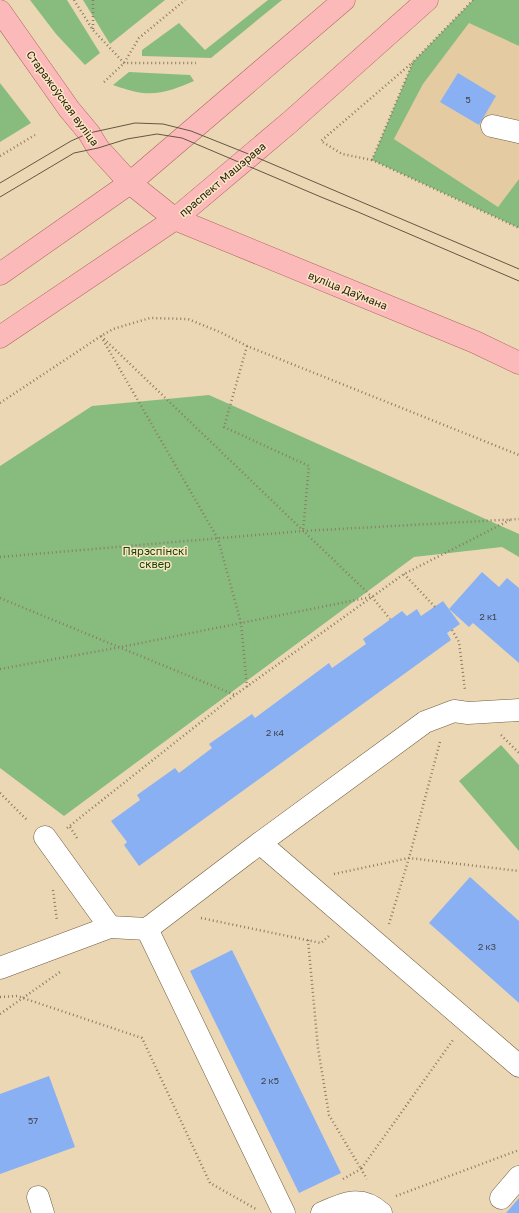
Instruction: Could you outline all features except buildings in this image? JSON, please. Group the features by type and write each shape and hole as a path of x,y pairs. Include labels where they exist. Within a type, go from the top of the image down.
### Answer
{"main road":[{"path":"0,274 130,182 344,0"},
{"name":"праспект Машэрава","path":"0,337 175,219 290,122 427,0"},
{"name":"Старажоўская вуліца","path":"0,11 69,109 89,133 98,148 130,182 175,219"},
{"name":"вуліца Даўмана","path":"175,219 475,342 519,363"}],"street":[{"path":"492,126 519,132"},
{"path":"0,968 110,927 146,929 425,722 458,713 519,710"},
{"path":"45,837 110,927"},
{"path":"260,843 519,1066"},
{"path":"146,929 284,1213"},
{"path":"501,1198 519,1177"},
{"path":"322,1213 333,1208 356,1202 372,1205 381,1213"}],"path":[{"path":"74,0 93,30 124,63 196,64"},
{"path":"93,0 93,30"},
{"path":"104,82 124,63 139,38 185,0"},
{"path":"473,0 413,62 321,141 342,154 372,160 519,228"},
{"path":"372,160 413,62"},
{"path":"0,156 35,136"},
{"path":"0,403 113,329 150,318 188,319 248,346 519,455"},
{"path":"101,336 372,597 390,619"},
{"path":"101,336 218,539 241,623 247,687"},
{"path":"248,346 224,428 309,466 304,531"},
{"path":"0,557 304,531 519,519"},
{"path":"45,837 70,826 235,695 404,574 510,520"},
{"path":"404,574 435,607"},
{"path":"0,669 121,647 372,597"},
{"path":"0,598 235,695"},
{"path":"382,947 409,858 458,713 459,642 452,630"},
{"path":"304,880 409,858 519,871"},
{"path":"308,940 318,1048 329,1115 361,1169 467,1020"},
{"path":"0,998 17,996 142,1038 210,1183 263,1213"},
{"path":"396,1196 519,1150"}],"shaded area":[{"path":"469,22 519,46 519,179 498,207 394,139 423,84"}],"green space":[{"path":"30,0 67,0 100,53 85,65 56,34"},
{"path":"83,0 165,0 110,44"},
{"path":"268,0 282,0 211,58 142,56 142,50 179,23 205,50"},
{"path":"473,0 519,0 519,46 469,23 423,84 394,139 498,207 519,179 519,228 372,160 413,62"},
{"path":"129,72 190,75 194,81 156,93 135,92 113,85"},
{"path":"0,83 31,123 0,142"},
{"name":"Пярэспінскі сквер","path":"209,395 519,534 519,557 502,547 414,557 64,816 0,768 0,466 92,406"},
{"path":"501,745 519,765 519,851 459,781"}],"tram line":[{"path":"0,183 71,141 89,133 135,123 163,124 191,131 251,155 519,269"},
{"path":"0,197 74,153 98,148 127,139 157,134 182,138 519,281"}]}
